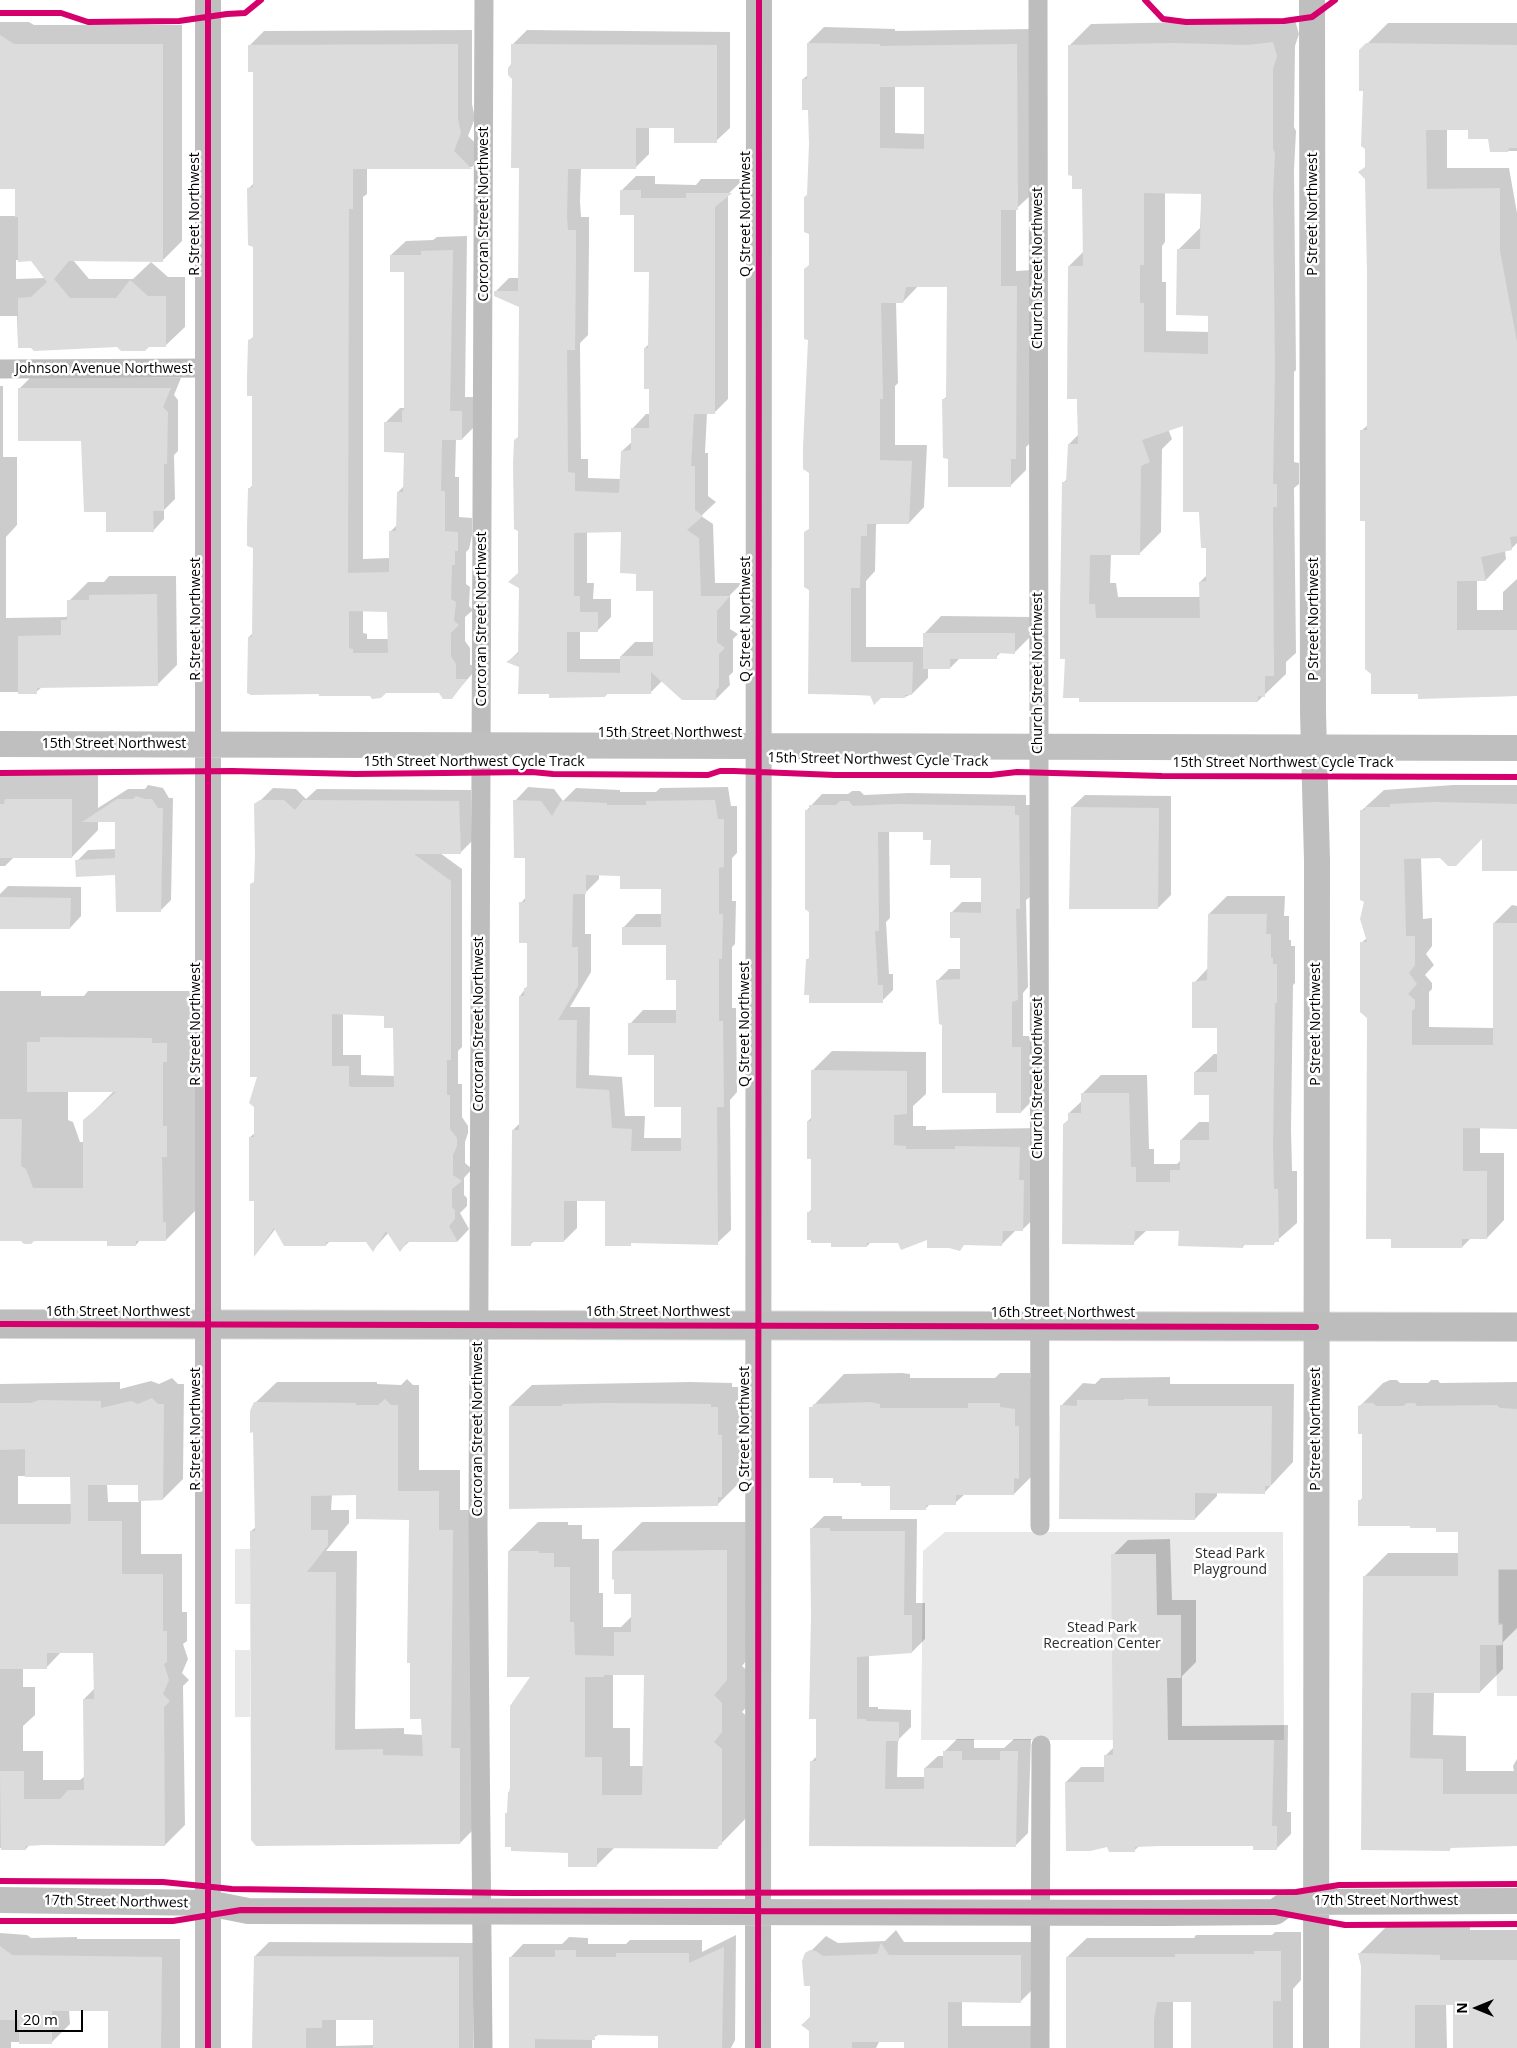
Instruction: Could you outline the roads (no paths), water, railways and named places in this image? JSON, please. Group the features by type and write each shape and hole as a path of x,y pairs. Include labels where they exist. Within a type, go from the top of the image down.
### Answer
{"main road":[{"name":"R Street Northwest","path":"208,0 208,2048"},
{"name":"Q Street Northwest","path":"758,2048 759,0"},
{"name":"P Street Northwest","path":"1312,0 1314,747 1317,860 1316,2048"},
{"name":"15th Street Northwest","path":"0,744 1517,748"},
{"name":"16th Street Northwest","path":"0,1324 1517,1327"},
{"name":"17th Street Northwest","path":"0,1900 208,1903 248,1911 482,1912 1275,1912 1289,1902 1517,1901"}],"street":[{"name":"Corcoran Street Northwest","path":"483,2048 478,1535 484,0"},
{"name":"Church Street Northwest","path":"1038,0 1040,1526"},
{"name":"Johnson Avenue Northwest","path":"0,369 208,368"},
{"path":"1040,1745 1040,2048"}],"park label":[{"name":"Stead Park Playground","path":"1230,1562"},
{"name":"Stead Park Recreation Center","path":"1102,1636"}]}
